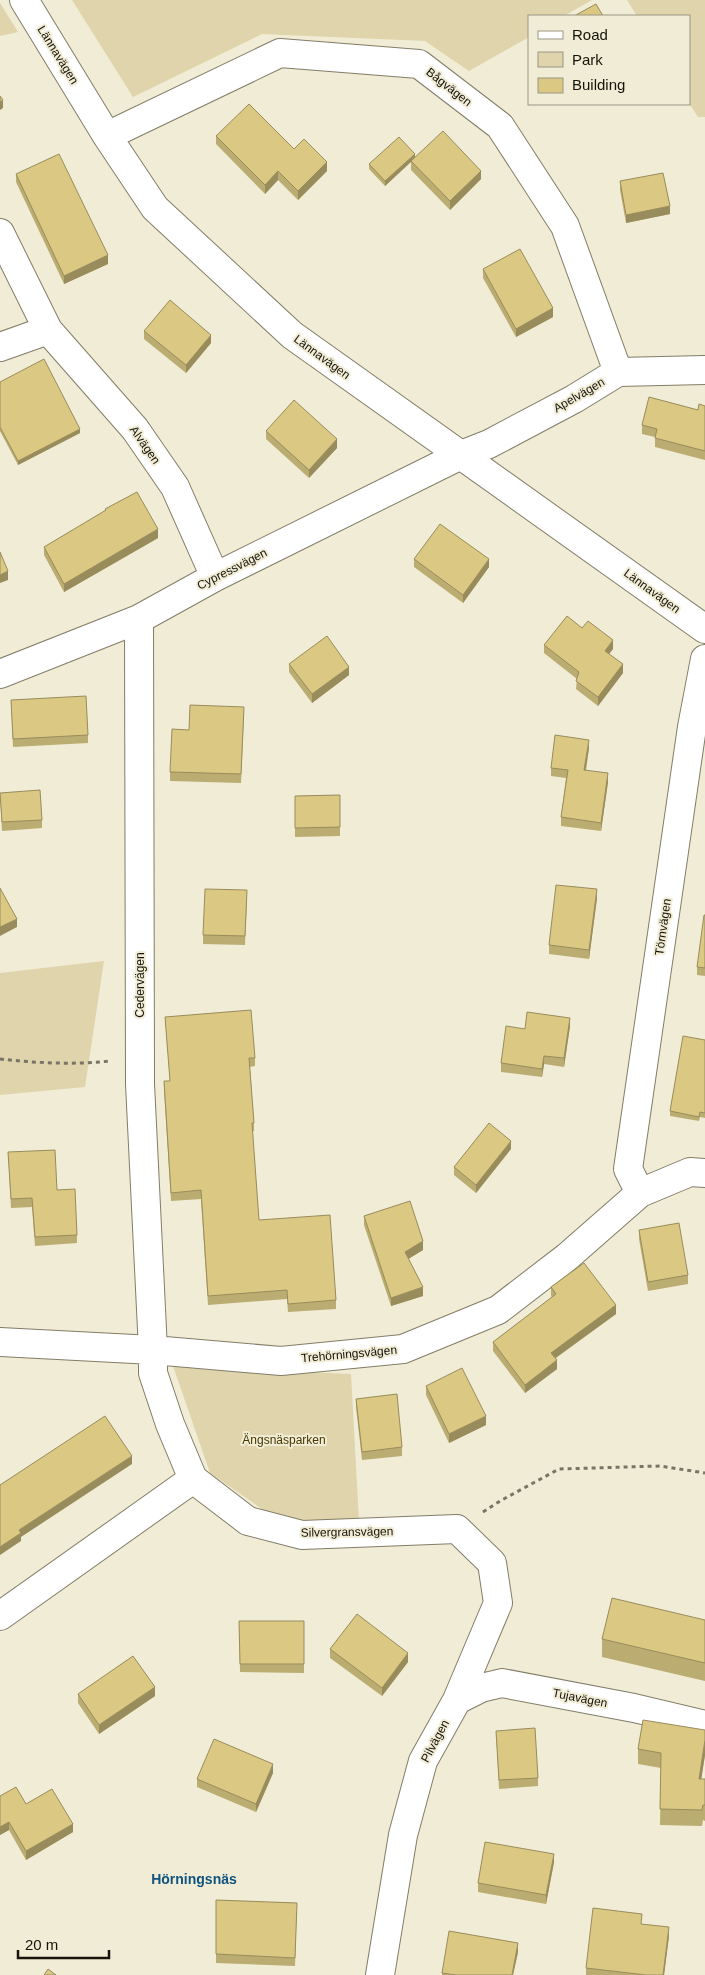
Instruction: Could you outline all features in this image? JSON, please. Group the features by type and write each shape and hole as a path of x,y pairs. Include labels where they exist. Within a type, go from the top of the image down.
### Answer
{"street":[{"name":"Lännavägen","path":"24,0 107,136 155,208 292,335 705,629"},
{"name":"Bågvägen","path":"107,136 280,53 419,64 500,126 565,226 618,372"},
{"name":"Alvägen","path":"0,233 48,330 135,429 175,487 215,577"},
{"path":"0,347 48,330"},
{"name":"Apelvägen","path":"461,455 489,444 574,399 618,372 705,370"},
{"name":"Cypressvägen","path":"0,674 139,619 215,577 461,455"},
{"name":"Cedervägen","path":"139,619 140,1057 153,1350"},
{"name":"Törnvägen","path":"640,1193 628,1169 690,737 705,659"},
{"name":"Trehörningsvägen","path":"0,1342 153,1350 281,1361 403,1349 498,1310 567,1257 640,1193 690,1172 705,1173"},
{"name":"Silvergransvägen","path":"153,1350 153,1373 170,1424 193,1479 248,1521 302,1534 457,1529"},
{"path":"0,1616 193,1479"},
{"name":"Pilvägen","path":"380,1975 392,1894 410,1806 423,1761 457,1700 498,1603 492,1562 457,1529"},
{"name":"Tujavägen","path":"457,1700 481,1688 502,1683 634,1708 705,1725"}],"path":[{"path":"0,1058 27,1062 88,1063 140,1057"},
{"path":"457,1529 500,1500 559,1469 660,1466 705,1473"}],"green space":[{"path":"72,0 592,0 566,15 528,15 528,38 469,71 425,41 262,34 133,97"},
{"path":"627,0 705,0 705,117 698,117 690,105 690,15 636,15"},
{"path":"0,3 18,32 0,36"},
{"path":"104,961 85,1087 0,1095 0,973"},
{"name":"Ängsnäsparken","path":"173,1366 351,1374 359,1521 278,1520 210,1473"}],"building":[{"path":"596,4 602,15 576,15"},
{"path":"249,104 294,149 304,139 327,162 298,191 278,171 265,185 216,136"},
{"path":"443,131 481,171 450,201 411,161"},
{"path":"399,137 415,154 385,181 369,164"},
{"path":"59,154 108,255 64,276 16,174"},
{"path":"663,173 670,206 626,215 620,181"},
{"path":"520,249 553,308 516,329 483,269"},
{"path":"170,300 211,335 186,365 144,331"},
{"path":"44,359 80,429 18,461 0,427 0,382"},
{"path":"649,397 698,410 699,404 705,406 705,451 655,438 657,429 642,425"},
{"path":"294,400 337,439 309,470 266,431"},
{"path":"137,492 158,529 64,584 44,547 105,509"},
{"path":"440,524 489,559 463,595 414,559"},
{"path":"0,552 8,571 0,575"},
{"path":"567,616 582,628 588,621 613,640 605,651 623,664 598,697 576,681 579,672 544,645"},
{"path":"327,636 349,667 312,694 289,664"},
{"path":"86,696 88,735 13,739 11,700"},
{"path":"190,705 244,707 241,774 170,772 172,729 189,730"},
{"path":"555,735 589,740 584,770 608,773 601,823 561,817 568,770 551,768"},
{"path":"40,790 42,820 2,822 0,793"},
{"path":"340,795 340,827 295,828 295,796"},
{"path":"556,885 597,889 589,950 549,945"},
{"path":"0,888 17,919 0,927"},
{"path":"205,889 247,890 245,936 203,935"},
{"path":"705,915 705,968 697,967"},
{"path":"251,1010 255,1058 249,1058 259,1220 330,1215 336,1300 288,1304 287,1290 208,1296 201,1190 171,1193 164,1081 170,1081 165,1017"},
{"path":"527,1012 570,1018 564,1058 544,1056 542,1069 501,1063 506,1026 525,1029"},
{"path":"683,1036 705,1040 705,1113 700,1112 699,1117 670,1111"},
{"path":"489,1123 511,1141 476,1185 454,1167"},
{"path":"55,1150 57,1190 75,1189 77,1235 35,1237 32,1198 11,1199 8,1152"},
{"path":"410,1201 423,1241 405,1252 423,1287 391,1298 364,1216"},
{"path":"679,1223 688,1275 648,1282 639,1230"},
{"path":"584,1263 616,1305 551,1353 557,1360 525,1385 493,1342 556,1294 551,1287"},
{"path":"462,1368 486,1416 449,1434 426,1386"},
{"path":"397,1394 402,1447 362,1452 356,1399"},
{"path":"105,1416 132,1456 19,1530 21,1533 0,1547 0,1485"},
{"path":"612,1598 705,1620 705,1663 602,1639"},
{"path":"357,1614 408,1653 382,1688 330,1649"},
{"path":"239,1621 304,1621 304,1664 240,1664"},
{"path":"133,1656 155,1687 99,1725 78,1694"},
{"path":"643,1720 705,1730 699,1779 705,1779 705,1805 703,1805 702,1810 660,1809 661,1753 638,1749"},
{"path":"535,1728 538,1778 499,1780 496,1731"},
{"path":"214,1739 273,1764 256,1804 197,1779"},
{"path":"16,1787 26,1804 52,1789 73,1824 26,1851 9,1822 0,1827 0,1796"},
{"path":"485,1842 554,1854 546,1895 478,1883"},
{"path":"216,1900 297,1903 295,1958 216,1954"},
{"path":"593,1908 642,1914 641,1924 669,1927 663,1975 646,1975 586,1968"},
{"path":"449,1931 518,1943 512,1975 456,1975 442,1973"},
{"path":"48,1969 56,1975 44,1975"}],"district":[{"name":"Hörningsnäs","path":"194,1879"}]}
